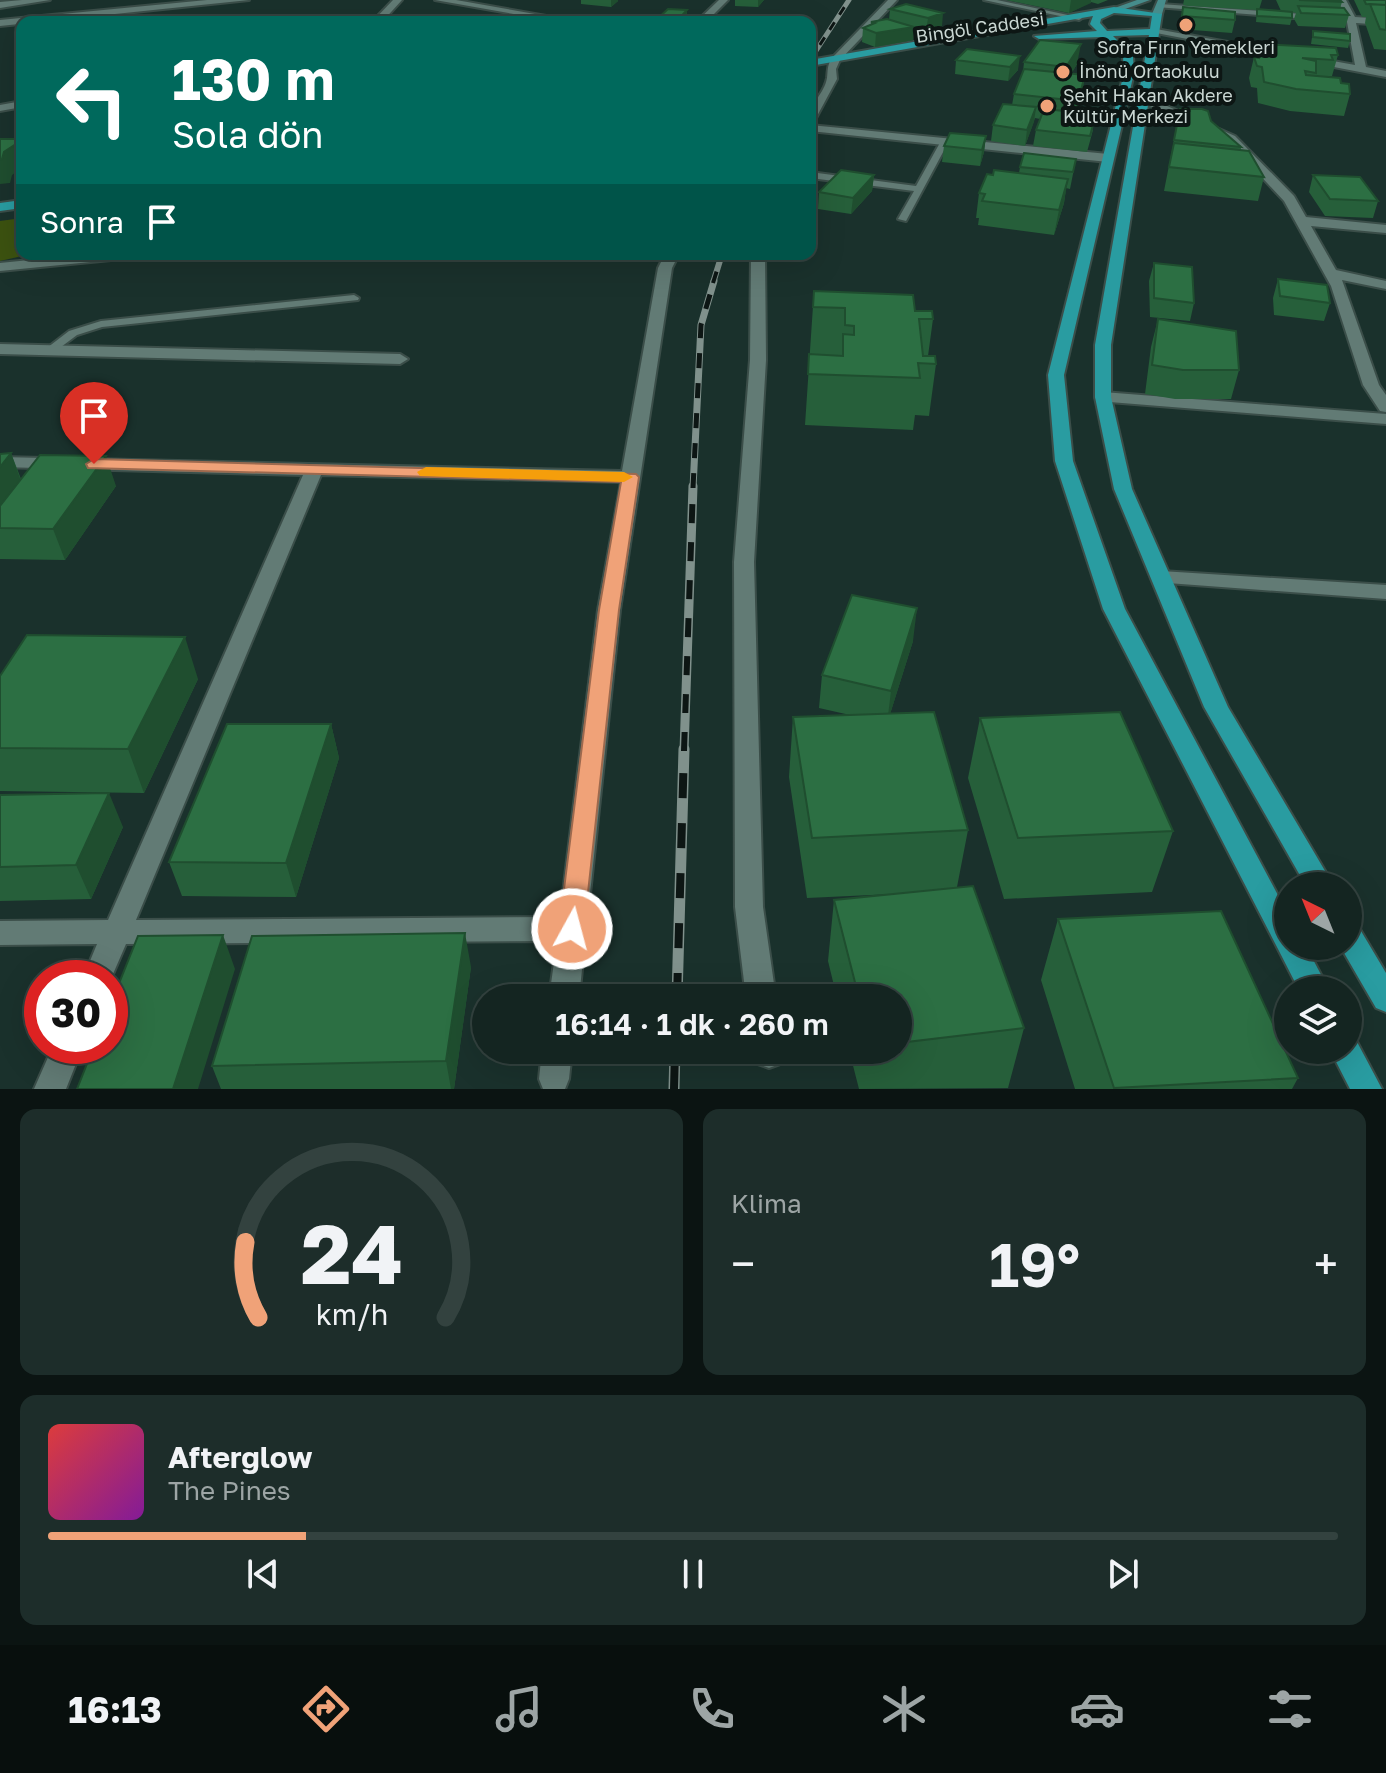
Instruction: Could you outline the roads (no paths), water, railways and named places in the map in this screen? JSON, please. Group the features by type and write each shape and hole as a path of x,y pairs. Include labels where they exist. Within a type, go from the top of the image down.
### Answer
{"main road":[{"name":"Bingöl Caddesi","path":"816,63 833,64 1022,37 1103,32 1151,8"},
{"name":"Bingöl Caddesi","path":"816,69 1114,10 1151,8"},
{"path":"1274,914 1114,609 1064,461 1056,375 1129,73 1128,56 1095,24 1097,17 1114,10 1151,8 1145,100 1103,345 1103,397 1123,489 1216,707 1312,872"},
{"path":"1362,958 1386,999"},
{"path":"1353,1064 1366,1089"}],"street":[{"path":"0,5 46,0"},
{"path":"125,0 160,16"},
{"path":"68,16 245,0"},
{"path":"383,16 398,0"},
{"path":"439,0 559,16"},
{"path":"707,16 724,0"},
{"path":"816,107 832,79 833,64 893,0"},
{"path":"1342,0 1351,19 1361,69"},
{"path":"1151,8 1386,22"},
{"path":"1151,8 1386,74"},
{"path":"1145,100 1231,138 1289,199 1304,221 1330,273 1371,385 1386,407"},
{"path":"816,129 1108,158"},
{"path":"1304,221 1386,229"},
{"path":"0,267 71,260"},
{"path":"566,984 609,610 665,268 669,260"},
{"path":"758,260 758,360 744,562 749,907 759,984"},
{"path":"1330,273 1386,285"},
{"path":"0,349 400,359"},
{"path":"1103,397 1386,419"},
{"path":"0,462 630,477"},
{"path":"105,960 314,470"},
{"path":"1161,577 1386,592"},
{"path":"0,933 572,929"},
{"path":"50,1089 60,1064"}],"lane":[{"path":"987,0 1079,18"},
{"path":"903,219 945,141"},
{"path":"816,176 920,189"},
{"path":"49,351 73,333 101,324 354,298"}],"railway":[{"path":"816,51 849,0"},
{"path":"713,283 720,260"},
{"path":"693,488 701,325 714,281"},
{"path":"684,751 693,486"},
{"path":"677,984 684,749"},
{"path":"674,1089 675,1064"}],"place":[{"name":"Sofra Fırın Yemekleri","path":"1186,25"},
{"name":"İnönü Ortaokulu","path":"1063,72"},
{"name":"Şehit Hakan Akdere Kültür Merkezi","path":"1047,106"}]}
